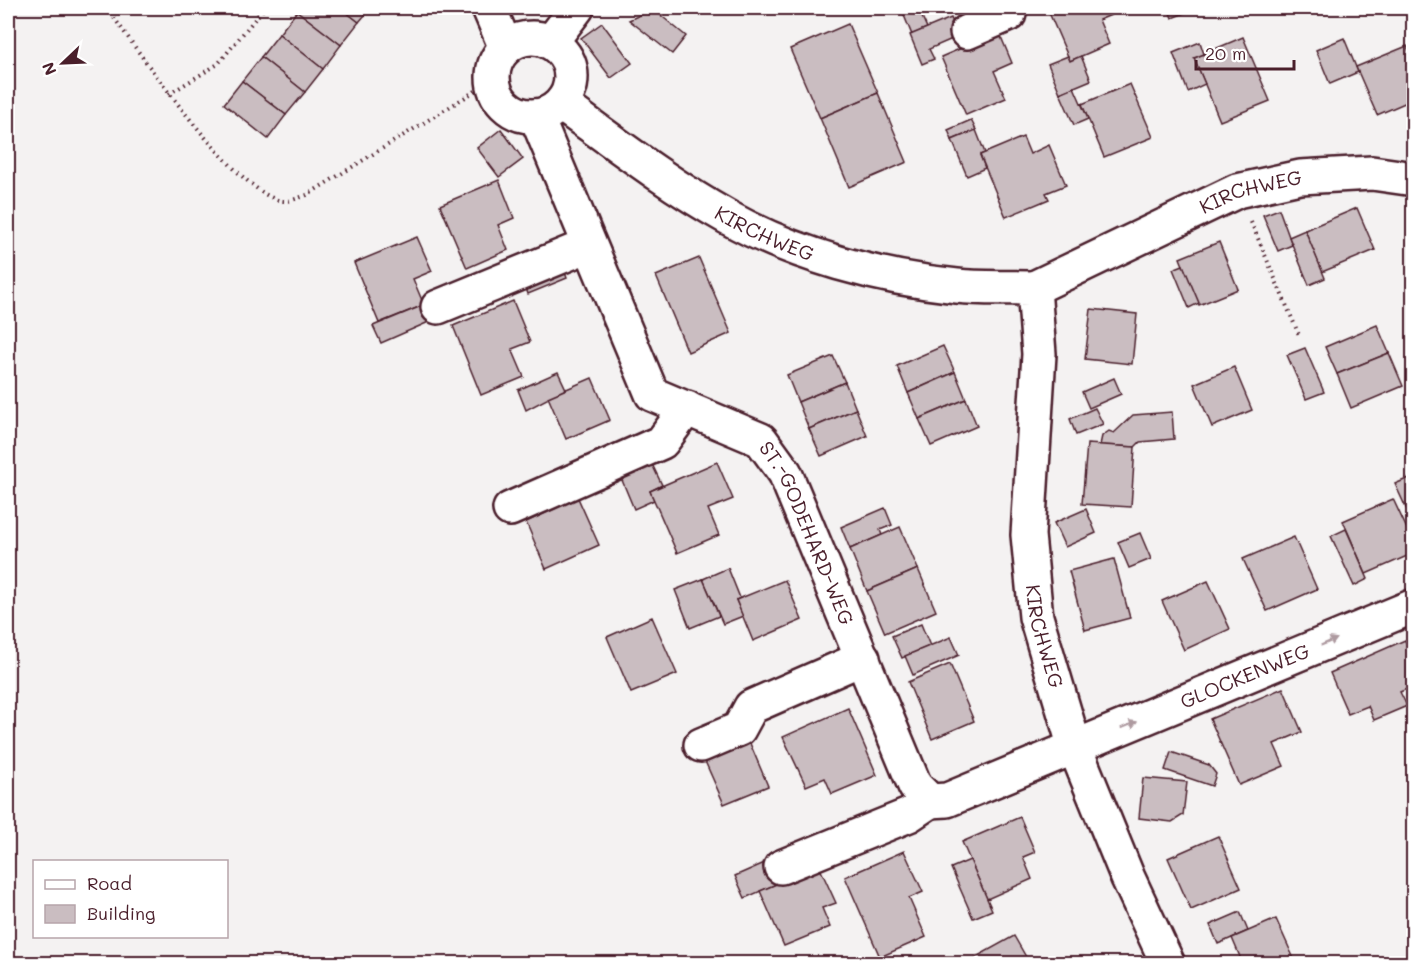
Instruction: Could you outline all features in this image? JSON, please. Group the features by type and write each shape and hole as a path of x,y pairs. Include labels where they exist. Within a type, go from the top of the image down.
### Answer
{"street":[{"path":"489,8 506,48"},
{"path":"551,42 577,8"},
{"path":"967,32 1009,14 1010,8"},
{"path":"535,38 551,42 562,51 569,64 572,78 568,92 548,110 520,115 507,107 498,95 493,80 494,68 506,48 520,39 535,38"},
{"name":"ST.-GODEHARD-WEG","path":"548,110 589,245 652,394 761,440 785,473 915,786 930,801"},
{"name":"KIRCHWEG","path":"548,110 728,218 798,250 873,271 957,286 1034,288 1237,191 1300,177 1372,173 1413,179"},
{"path":"438,307 589,245"},
{"name":"KIRCHWEG","path":"1034,288 1039,354 1028,535 1036,617 1075,748 1128,878 1168,963"},
{"path":"510,509 662,442 687,408"},
{"name":"GLOCKENWEG","path":"1075,748 1413,606"},
{"path":"701,745 739,729 751,706 863,658"},
{"path":"781,867 909,815 930,801 947,800 1075,748"}],"path":[{"path":"107,8 169,94 216,152 265,194 284,201 307,195 493,80"},
{"path":"169,94 218,64 264,8"},
{"path":"1237,191 1299,335"}],"building":[{"path":"300,8 341,8 359,22 341,45 297,11"},
{"path":"341,8 371,8 359,22"},
{"path":"901,8 918,8 927,28 912,35"},
{"path":"1047,8 1116,8 1118,12 1099,20 1109,44 1070,61"},
{"path":"1168,8 1197,8 1172,18"},
{"path":"653,9 686,36 672,54 629,20"},
{"path":"297,11 341,45 323,69 279,34"},
{"path":"951,18 959,36 929,49 934,59 922,64 910,35"},
{"path":"602,23 632,63 611,78 581,38"},
{"path":"848,24 878,93 820,118 790,49"},
{"path":"999,32 1012,63 994,71 1006,98 966,115 941,57"},
{"path":"279,34 323,69 305,92 261,57"},
{"path":"1243,37 1270,101 1220,121 1194,58"},
{"path":"1344,38 1358,72 1330,84 1316,50"},
{"path":"1200,42 1204,54 1194,58 1205,84 1188,92 1173,53"},
{"path":"1407,46 1414,61 1414,99 1377,115 1356,67"},
{"path":"1068,56 1070,61 1081,56 1091,80 1060,93 1048,64"},
{"path":"261,57 305,92 286,115 242,81"},
{"path":"242,81 286,115 268,139 224,104"},
{"path":"1130,84 1153,137 1104,157 1082,104"},
{"path":"1074,87 1088,119 1074,125 1060,93"},
{"path":"878,93 907,162 849,187 820,118"},
{"path":"971,120 976,130 952,140 948,130"},
{"path":"501,129 523,159 499,177 477,148"},
{"path":"976,130 985,153 980,155 985,168 967,176 952,140"},
{"path":"1023,137 1030,154 1049,145 1066,185 1046,193 1049,199 1006,217 980,155"},
{"path":"499,180 514,218 498,225 508,250 467,268 440,205"},
{"path":"1357,208 1375,250 1322,272 1305,230"},
{"path":"1279,209 1292,245 1278,251 1263,215"},
{"path":"1305,230 1325,278 1309,285 1289,237"},
{"path":"417,237 432,271 413,279 424,305 379,323 354,263"},
{"path":"1219,242 1238,289 1199,305 1180,258"},
{"path":"699,258 731,333 688,352 656,276"},
{"path":"562,264 567,278 528,294 523,280"},
{"path":"1183,265 1199,303 1189,308 1173,269"},
{"path":"513,301 530,342 512,349 524,377 481,395 453,326"},
{"path":"424,305 431,321 381,343 373,326"},
{"path":"1091,309 1137,314 1132,364 1085,359"},
{"path":"1377,325 1389,353 1337,374 1325,347"},
{"path":"943,346 955,372 908,393 897,366"},
{"path":"1305,348 1324,392 1306,399 1287,355"},
{"path":"1389,353 1403,386 1351,408 1337,374"},
{"path":"833,356 845,382 798,402 787,375"},
{"path":"1234,367 1252,410 1212,427 1194,384"},
{"path":"558,372 566,389 526,410 518,390"},
{"path":"955,372 966,399 919,419 908,393"},
{"path":"592,378 610,420 566,439 548,397"},
{"path":"1114,378 1121,394 1089,408 1082,392"},
{"path":"845,382 856,409 809,429 798,402"},
{"path":"966,399 977,426 931,446 919,419"},
{"path":"1095,408 1103,424 1076,435 1070,419"},
{"path":"856,409 867,436 821,456 809,429"},
{"path":"1172,412 1174,439 1140,442 1135,447 1100,445 1102,436 1109,431 1114,433 1133,415"},
{"path":"1087,444 1135,447 1131,507 1082,504"},
{"path":"650,460 662,485 650,491 654,500 634,509 619,473"},
{"path":"717,462 733,499 708,509 719,535 677,553 650,491"},
{"path":"1414,476 1414,507 1407,510 1395,484"},
{"path":"578,498 599,545 546,569 526,522"},
{"path":"1393,499 1414,544 1414,553 1366,574 1343,521"},
{"path":"885,508 892,525 880,530 882,535 850,549 841,527"},
{"path":"1086,509 1096,533 1065,547 1054,523"},
{"path":"900,527 918,569 867,591 850,549"},
{"path":"1346,529 1368,579 1354,586 1331,536"},
{"path":"1140,533 1151,559 1129,568 1118,542"},
{"path":"1294,537 1317,589 1267,611 1243,559"},
{"path":"1114,559 1130,618 1085,630 1069,571"},
{"path":"728,568 740,598 736,600 743,616 723,624 703,579"},
{"path":"918,569 936,611 885,633 867,591"},
{"path":"703,579 719,616 690,628 675,590"},
{"path":"785,580 802,620 753,641 736,600"},
{"path":"1208,581 1230,629 1184,650 1162,601"},
{"path":"652,617 677,674 631,693 607,637"},
{"path":"921,624 930,646 902,658 892,636"},
{"path":"951,637 959,655 913,675 905,656"},
{"path":"1405,640 1414,660 1414,686 1400,692 1407,706 1374,720 1368,706 1348,714 1330,673"},
{"path":"950,664 974,721 932,739 908,682"},
{"path":"1283,688 1302,732 1274,744 1284,766 1239,785 1210,719"},
{"path":"848,708 877,775 832,794 825,778 806,786 783,737"},
{"path":"749,741 768,786 724,804 704,759"},
{"path":"1171,752 1209,765 1216,774 1212,786 1165,770"},
{"path":"1143,778 1187,782 1183,815 1172,822 1139,818"},
{"path":"1020,817 1035,852 1023,857 1032,879 987,899 962,842"},
{"path":"1218,836 1241,888 1191,910 1168,858"},
{"path":"904,851 923,892 909,898 926,937 880,957 845,877"},
{"path":"970,860 992,910 973,918 951,868"},
{"path":"769,861 779,883 745,898 735,876"},
{"path":"819,866 836,903 822,908 830,927 784,946 760,891"},
{"path":"1240,912 1248,931 1218,944 1210,925"},
{"path":"1276,919 1295,961 1288,964 1243,964 1232,938"},
{"path":"1014,936 1030,964 980,964 976,957"}]}
